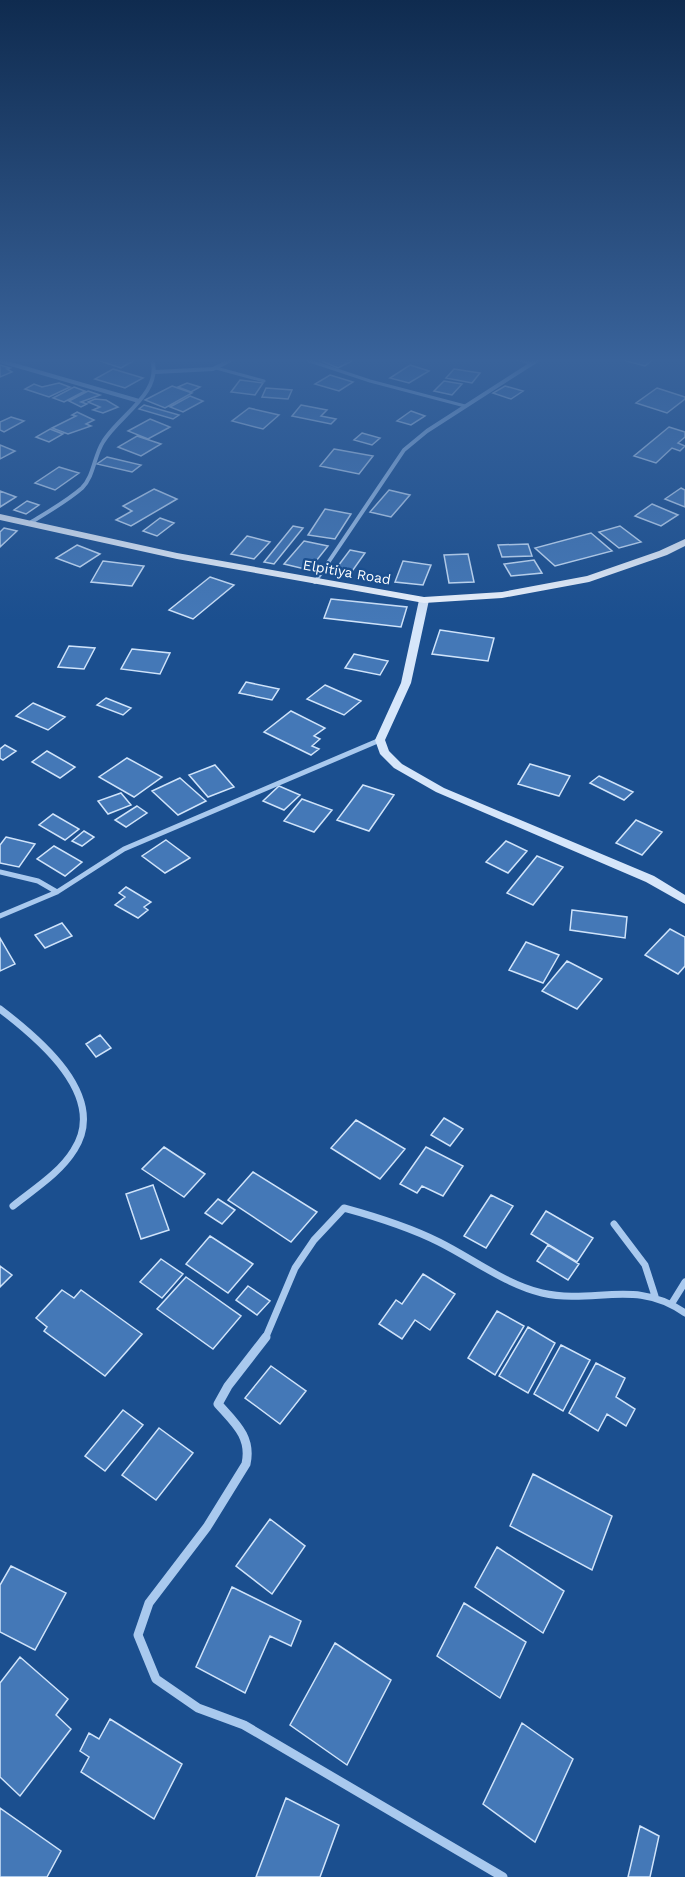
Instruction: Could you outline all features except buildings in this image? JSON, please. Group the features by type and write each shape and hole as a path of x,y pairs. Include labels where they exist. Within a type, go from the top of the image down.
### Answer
{"main road":[{"name":"Elpitiya Road","path":"0,517 315,582 424,600 502,595 589,579 663,553 685,542"}],"street":[{"path":"28,524 84,486 100,447"},
{"path":"315,582 404,450 409,447"},
{"path":"0,916 57,892 124,849 380,740 406,683 424,600"},
{"path":"380,740 384,752 398,766 440,790 650,879 685,900"},
{"path":"0,872 38,881 57,892"},
{"path":"0,1009 41,1042 57,1060 78,1095 85,1124 80,1142 70,1156 13,1206"},
{"path":"503,1877 244,1725 198,1708 156,1679 138,1635 148,1603 207,1527 250,1454 245,1434 218,1404 223,1392 250,1360 267,1334 291,1274 328,1225 344,1208 402,1225 514,1282 555,1295 607,1292 655,1296 685,1313"},
{"path":"614,1224 645,1265 655,1296"},
{"path":"672,1304 685,1282"}]}
